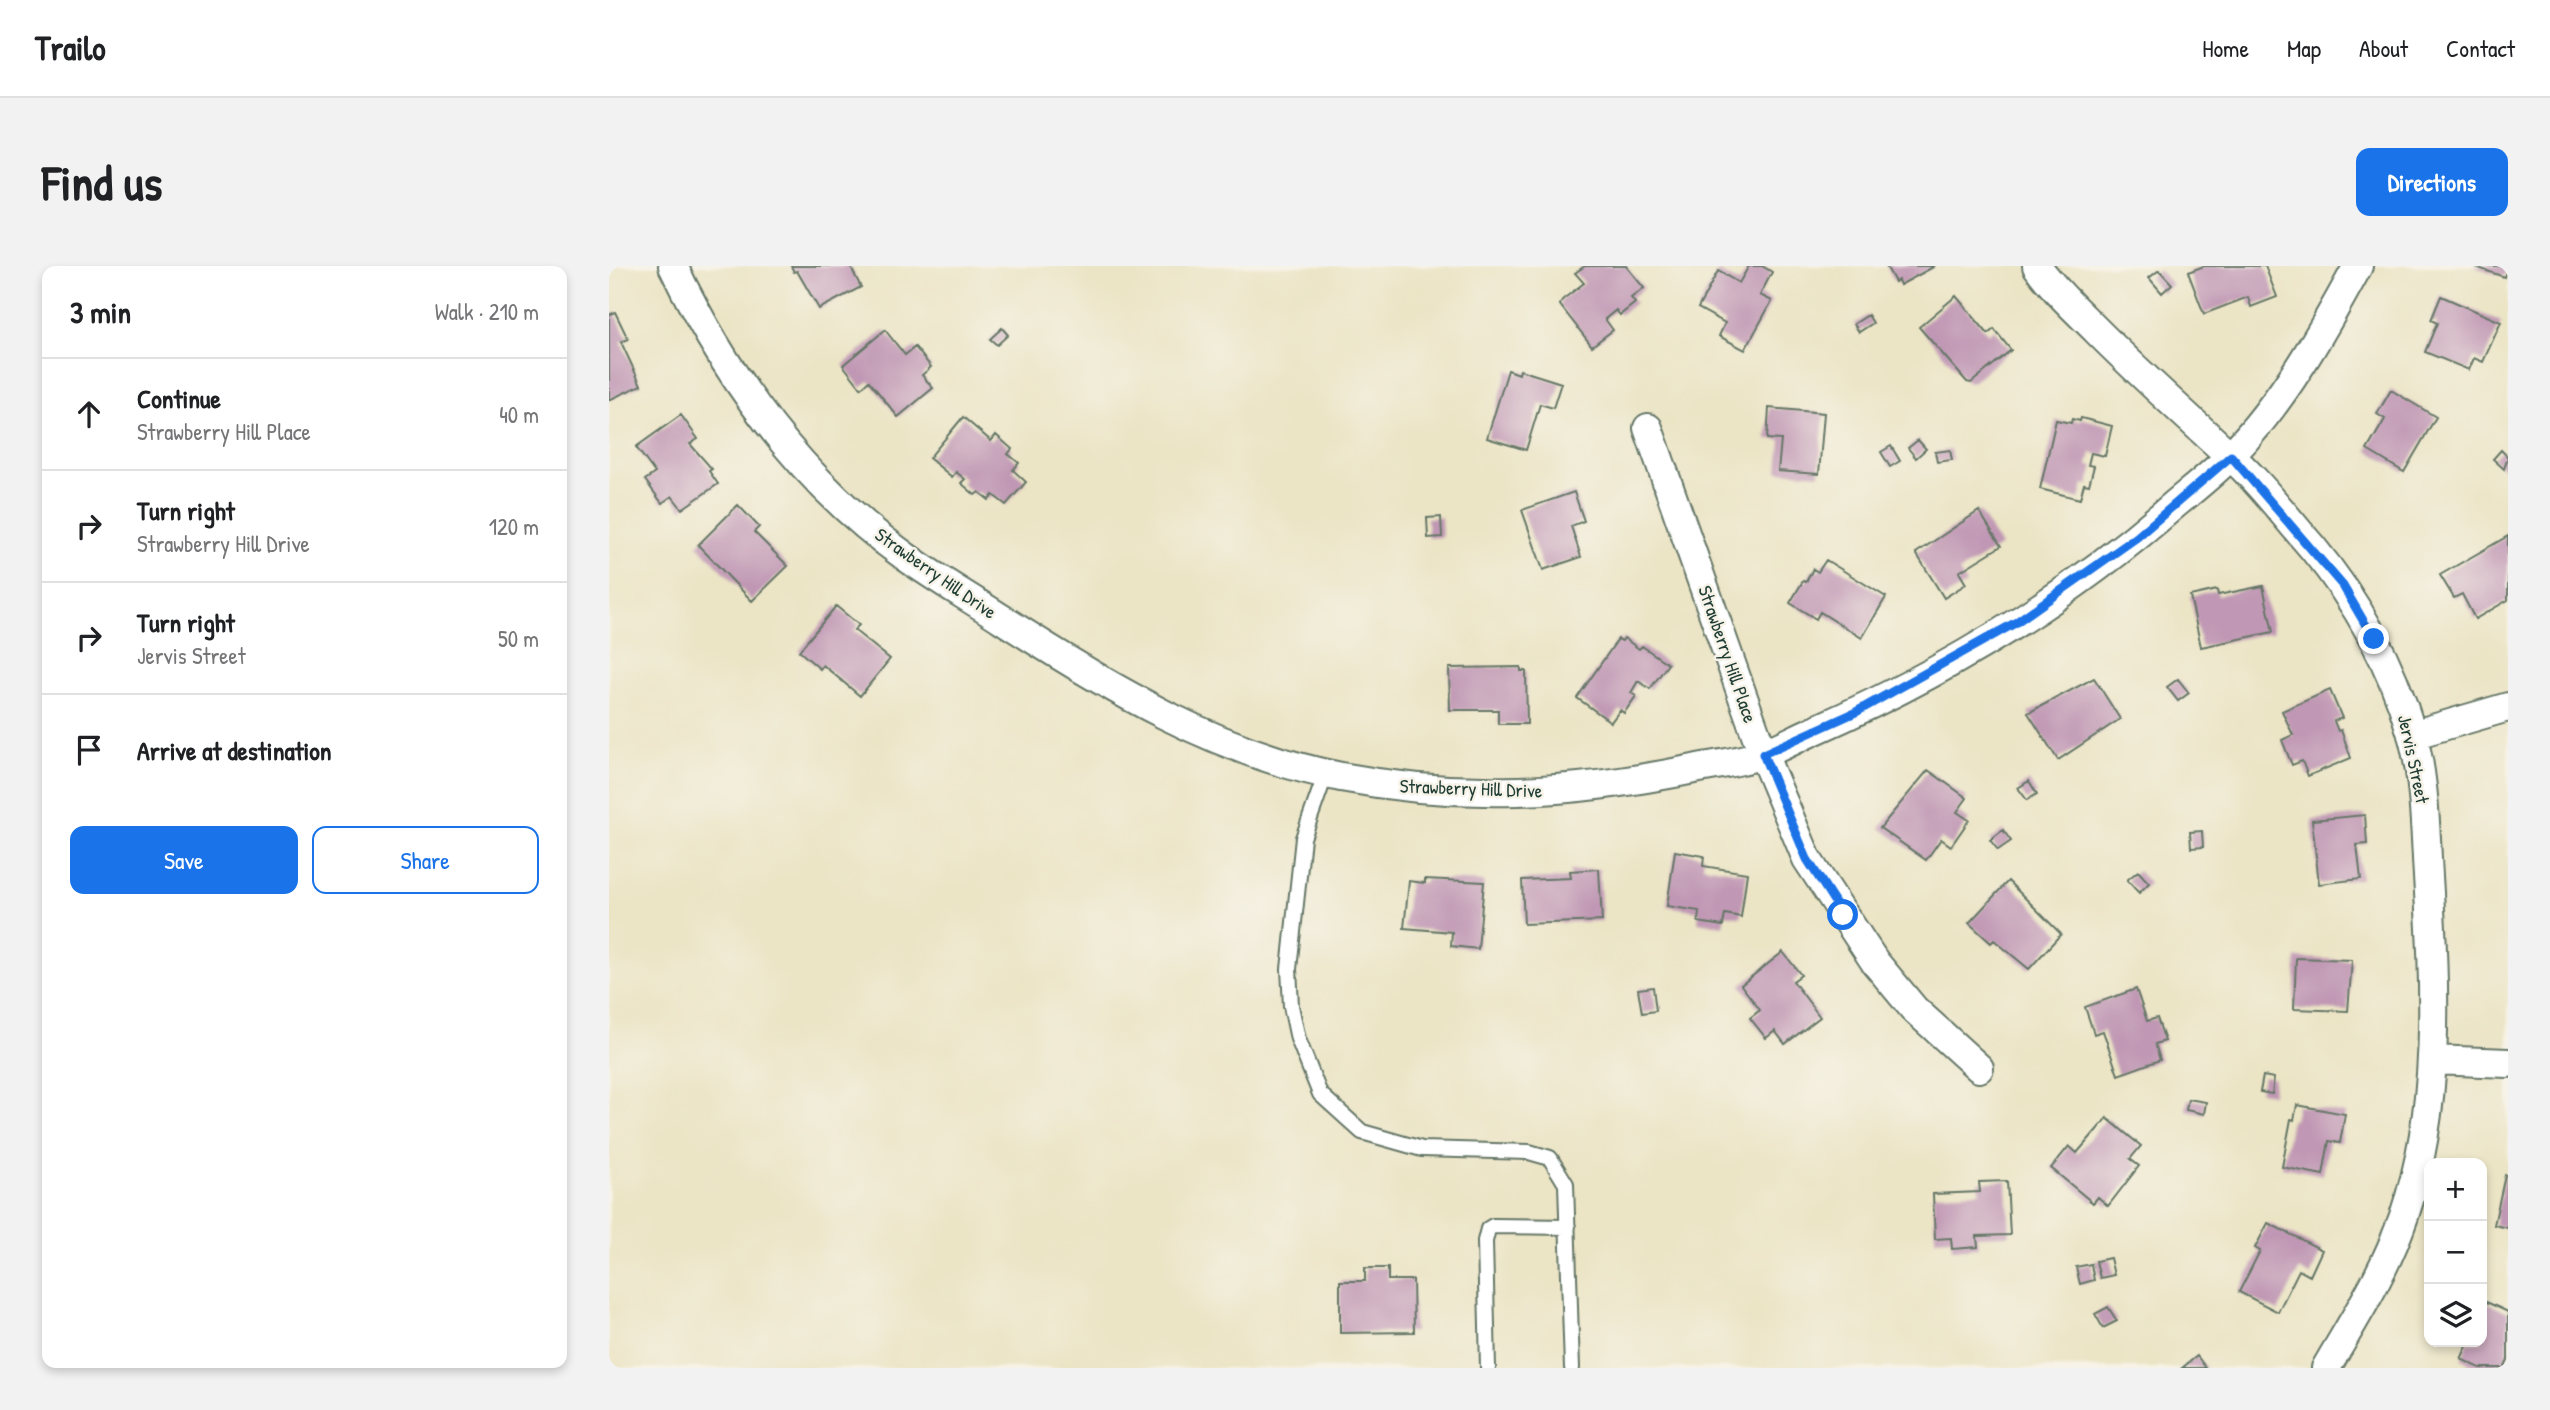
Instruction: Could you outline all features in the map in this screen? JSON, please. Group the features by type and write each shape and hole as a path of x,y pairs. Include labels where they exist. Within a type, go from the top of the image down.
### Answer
{"street":[{"name":"Strawberry Hill Drive","path":"673,266 736,379 787,447 864,523 904,555 1062,658 1154,709 1218,740 1326,773 1400,786 1519,793 1575,789 1643,779 1763,754 1856,712 2015,623 2137,537 2231,456 2303,362 2358,266"},
{"name":"Jervis Street","path":"2037,266 2048,282 2122,355 2231,456 2343,586 2374,639 2399,694 2412,735 2425,814 2434,992 2433,1060 2418,1164 2404,1215 2378,1282 2326,1368"},
{"name":"Strawberry Hill Place","path":"1648,428 1763,754 1807,859 1875,962 1914,1009 1979,1068"},
{"path":"2412,735 2508,707"},
{"path":"2433,1060 2508,1063"}],"lane":[{"path":"1326,773 1303,838 1289,969 1291,1006 1298,1038 1320,1094 1362,1132 1422,1149 1529,1152 1550,1158 1566,1184 1572,1368"},
{"path":"1488,1368 1485,1241 1488,1229 1493,1226 1567,1227"}],"building":[{"path":"791,266 850,266 861,287 819,309 797,271 794,272"},
{"path":"1585,266 1626,266 1644,288 1631,298 1635,303 1620,315 1616,310 1605,319 1613,330 1592,346 1560,305 1562,300 1584,283 1575,273"},
{"path":"1749,266 1762,266 1772,272 1760,295 1772,301 1745,350 1719,336 1725,323 1698,308 1718,271 1739,283"},
{"path":"1886,266 1935,266 1900,285 1898,280 1895,282"},
{"path":"2204,266 2265,266 2277,297 2251,307 2248,297 2204,314 2188,272"},
{"path":"2473,266 2508,266 2504,277"},
{"path":"2159,270 2172,284 2162,293 2149,278"},
{"path":"1956,296 1988,334 1994,329 2011,350 1971,383 1967,382 1919,327"},
{"path":"2441,296 2501,322 2483,362 2474,358 2469,370 2425,352 2437,323 2431,320"},
{"path":"615,312 628,339 621,342 641,385 609,400 609,315"},
{"path":"1868,315 1873,323 1859,332 1854,324"},
{"path":"1002,328 1008,335 997,345 990,339"},
{"path":"885,330 905,355 915,347 931,367 922,375 933,388 898,417 869,381 861,388 843,365"},
{"path":"1508,370 1519,374 1520,370 1561,383 1553,408 1540,404 1526,450 1487,438"},
{"path":"2391,390 2436,417 2404,472 2367,450 2385,419 2377,414"},
{"path":"1769,408 1824,413 1819,474 1778,471 1781,440 1767,439"},
{"path":"681,415 698,439 690,444 712,469 709,471 718,484 682,509 672,496 662,503 645,480 655,473 636,447"},
{"path":"963,417 991,441 996,435 1012,449 1008,454 1019,463 1013,470 1026,482 1006,505 993,495 989,500 979,492 975,495 961,483 965,479 956,472 952,477 929,458"},
{"path":"2081,418 2112,426 2105,456 2091,453 2088,465 2094,466 2089,485 2084,484 2080,499 2040,489 2056,420 2071,423 2072,419 2080,421"},
{"path":"1918,440 1926,449 1916,458 1908,448"},
{"path":"1891,446 1900,461 1890,467 1881,452"},
{"path":"1950,450 1952,460 1937,462 1935,452"},
{"path":"2501,450 2508,457 2504,469 2493,459"},
{"path":"1574,492 1584,521 1571,526 1581,557 1543,570 1522,510"},
{"path":"738,505 759,527 754,532 788,566 752,601 698,545"},
{"path":"1979,511 2001,546 1959,572 1966,584 1944,598 1916,553"},
{"path":"1441,517 1442,537 1428,538 1427,518"},
{"path":"2508,536 2508,600 2475,619 2462,594 2454,598 2440,575"},
{"path":"1826,560 1886,597 1862,638 1820,612 1816,619 1790,603 1813,569 1818,572"},
{"path":"2263,586 2273,632 2201,647 2190,596 2217,590 2218,595"},
{"path":"836,606 859,625 854,630 890,659 860,696 823,665 820,669 799,651"},
{"path":"1624,638 1639,649 1642,646 1668,664 1650,689 1638,681 1631,693 1636,696 1624,713 1620,710 1611,722 1577,698 1618,639 1622,641"},
{"path":"1521,667 1521,671 1526,671 1527,724 1498,724 1498,710 1450,710 1449,668"},
{"path":"2094,678 2120,719 2058,760 2028,713"},
{"path":"2178,679 2189,693 2178,701 2167,687"},
{"path":"2330,690 2342,718 2334,721 2338,731 2341,730 2351,758 2308,776 2302,761 2292,765 2282,740 2293,735 2282,711"},
{"path":"1928,770 1967,798 1957,812 1969,820 1951,846 1941,839 1926,860 1880,828"},
{"path":"2029,781 2037,794 2027,800 2018,788"},
{"path":"2365,815 2367,844 2357,845 2361,879 2319,884 2312,820"},
{"path":"2003,830 2011,841 1998,850 1990,840"},
{"path":"2202,831 2203,847 2191,848 2190,832"},
{"path":"1675,851 1704,856 1703,866 1747,873 1741,917 1725,914 1723,926 1698,922 1699,911 1667,906"},
{"path":"1599,869 1602,921 1524,924 1522,880 1571,878 1570,871"},
{"path":"2138,871 2149,883 2139,893 2127,880"},
{"path":"1425,879 1484,882 1478,949 1451,946 1452,932 1404,928 1409,881 1425,883"},
{"path":"2008,881 2061,934 2029,969 1994,940 1991,943 1969,923"},
{"path":"1783,952 1801,975 1793,981 1820,1017 1785,1044 1775,1031 1766,1038 1750,1018 1760,1010 1741,985"},
{"path":"2296,958 2352,960 2348,1011 2294,1009"},
{"path":"1653,987 1656,1011 1642,1013 1638,989"},
{"path":"2136,989 2147,1021 2157,1018 2165,1041 2155,1044 2160,1060 2118,1075 2103,1031 2094,1034 2085,1007"},
{"path":"2263,1076 2274,1078 2272,1094 2260,1092"},
{"path":"2188,1099 2206,1102 2204,1114 2186,1110"},
{"path":"2297,1105 2345,1114 2340,1143 2329,1141 2323,1175 2282,1167 2291,1119 2294,1120"},
{"path":"2107,1118 2141,1146 2130,1159 2139,1166 2108,1206 2098,1197 2093,1203 2051,1168 2069,1146 2077,1153"},
{"path":"2505,1175 2508,1175 2508,1228 2494,1225"},
{"path":"2007,1181 2010,1235 1977,1236 1978,1247 1952,1249 1951,1238 1935,1239 1933,1194 1980,1192 1979,1182"},
{"path":"2268,1223 2322,1250 2310,1276 2299,1270 2278,1312 2239,1292 2260,1251 2255,1248"},
{"path":"2110,1258 2114,1275 2100,1278 2096,1261"},
{"path":"2091,1264 2094,1280 2080,1284 2076,1267"},
{"path":"1365,1268 1388,1268 1388,1280 1413,1280 1414,1332 1340,1333 1340,1281 1365,1281"},
{"path":"2487,1302 2508,1312 2508,1360 2504,1368 2480,1368 2461,1359 2467,1347 2487,1347"},
{"path":"2108,1307 2117,1321 2103,1328 2095,1314"},
{"path":"2197,1356 2206,1368 2182,1368"}],"route":[{"path":"1843,915 1807,859 1763,754 1856,712 2015,623 2084,578 2137,537 2231,456 2343,586 2374,639"}]}
